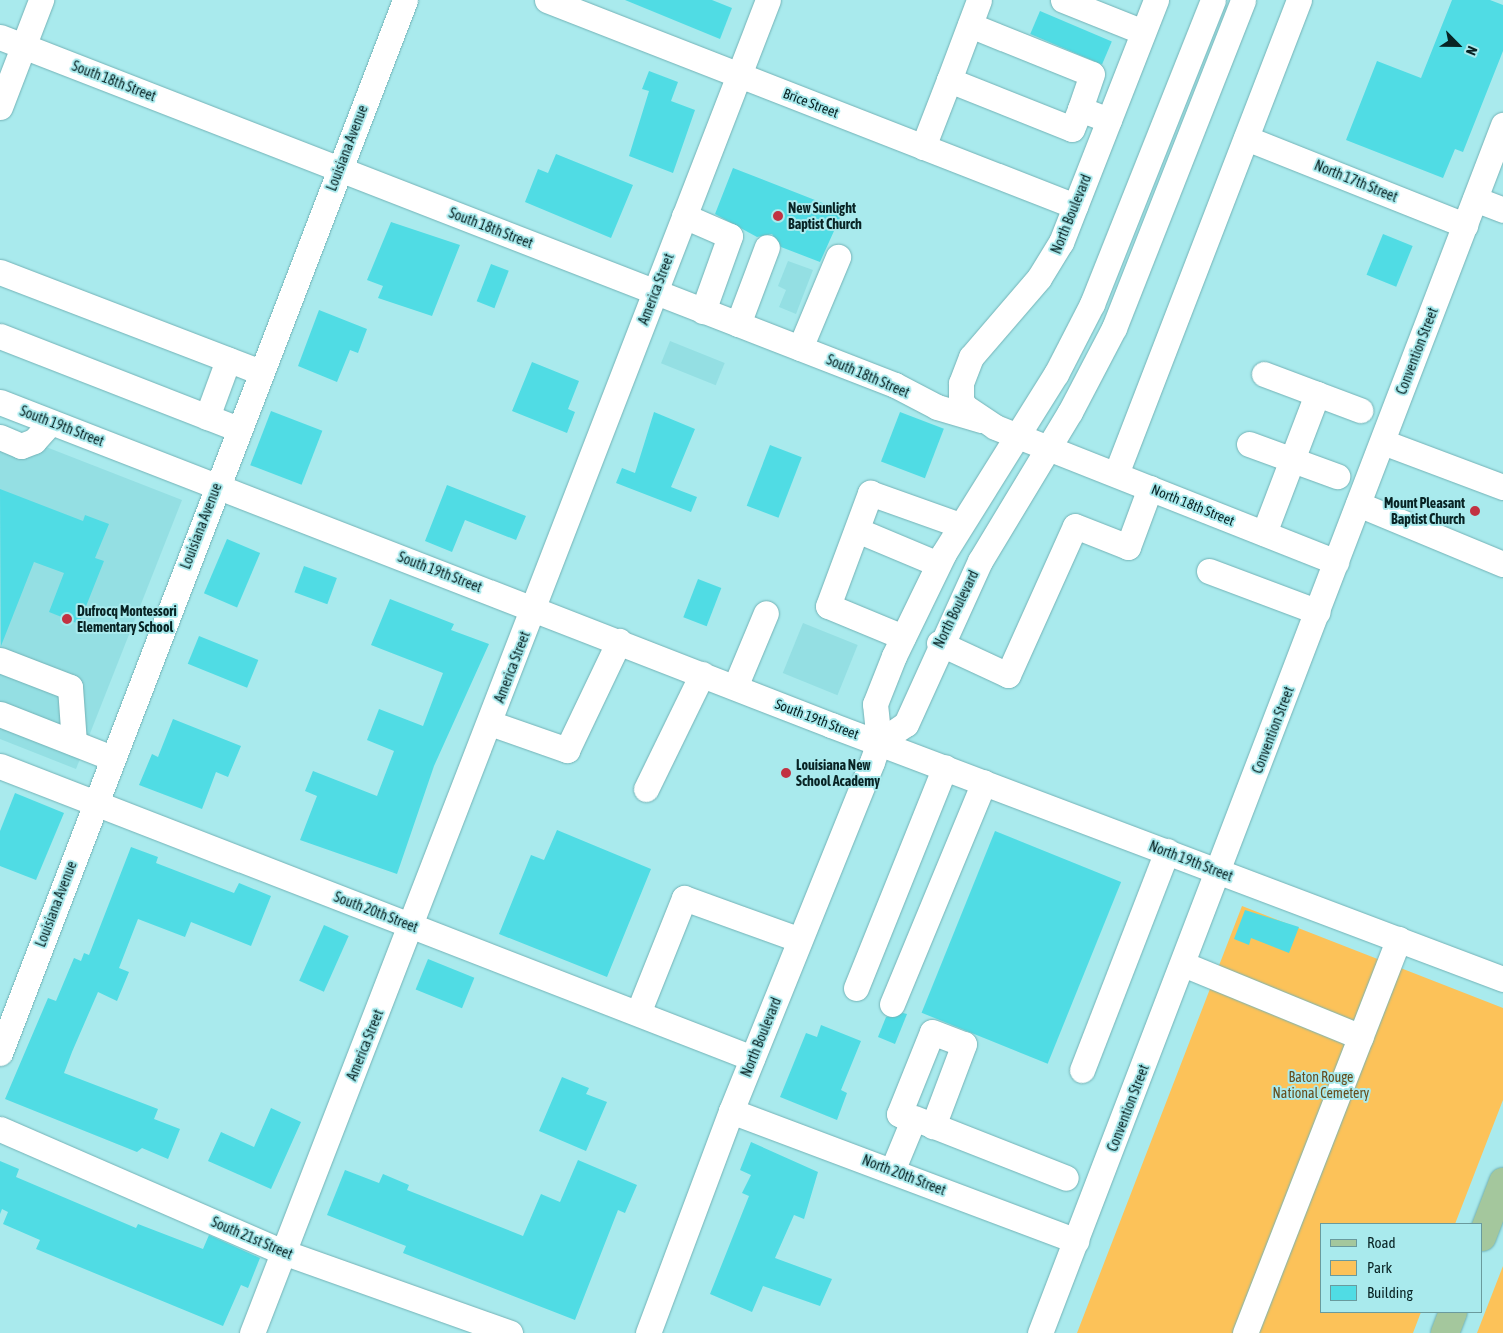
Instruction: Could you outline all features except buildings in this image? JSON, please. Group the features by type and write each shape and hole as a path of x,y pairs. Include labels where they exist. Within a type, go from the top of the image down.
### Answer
{"main road":[{"path":"1483,1234 1503,1182"},
{"path":"1445,1333 1453,1313"}],"street":[{"path":"0,107 41,0"},
{"name":"Louisiana Avenue","path":"0,1053 216,485 405,0"},
{"name":"Brice Street","path":"547,0 1075,206"},
{"name":"America Street","path":"252,1333 412,926 768,0"},
{"path":"923,147 979,0"},
{"path":"1062,0 1144,32"},
{"name":"North Boulevard","path":"1049,447 981,420 964,406 960,392 963,376 978,348 1053,259 1156,0"},
{"name":"North Boulevard","path":"648,1333 731,1111 879,742 875,704 903,637 938,564 1075,339 1109,269 1212,0"},
{"name":"North Boulevard","path":"879,742 906,724 939,642 980,561 1049,447 1114,328 1243,0"},
{"path":"1116,474 1299,0"},
{"path":"949,80 1072,129 1080,109 1092,74 970,25"},
{"name":"South 18th Street","path":"0,37 800,348 937,406 981,420"},
{"path":"1080,109 1109,120"},
{"name":"Convention Street","path":"1040,1333 1219,872 1503,125"},
{"name":"North 17th Street","path":"1246,138 1465,225"},
{"path":"1475,199 1503,210"},
{"path":"684,216 730,236 703,310"},
{"path":"738,324 767,247"},
{"path":"800,348 838,257"},
{"path":"0,272 260,372"},
{"path":"0,336 238,429"},
{"path":"207,417 228,360"},
{"path":"1264,374 1360,410"},
{"path":"1264,534 1317,394"},
{"name":"South 19th Street","path":"0,402 879,742"},
{"path":"0,437 21,446 34,442 51,422"},
{"path":"1383,442 1503,487"},
{"path":"1249,444 1337,476"},
{"name":"North 18th Street","path":"1049,447 1336,562"},
{"path":"939,642 1008,674 1074,526 1128,547 1150,488"},
{"path":"903,637 828,606 870,493 960,525"},
{"path":"1358,504 1503,564"},
{"path":"857,530 938,564"},
{"path":"1209,571 1318,612"},
{"path":"735,687 766,613"},
{"path":"490,723 567,750 619,641"},
{"path":"0,660 70,688 74,743"},
{"path":"646,790 702,674"},
{"path":"0,714 112,758"},
{"name":"North 19th Street","path":"879,742 1503,979"},
{"name":"South 20th Street","path":"0,766 752,1058"},
{"path":"856,988 945,767"},
{"path":"892,1004 984,782"},
{"path":"1082,1070 1167,851"},
{"path":"638,1013 684,898 800,940"},
{"path":"1245,1333 1399,940"},
{"path":"1183,964 1361,1037"},
{"name":"North 20th Street","path":"731,1111 1076,1241"},
{"path":"892,1171 923,1124 1066,1178"},
{"name":"South 21st Street","path":"0,1128 283,1252 510,1333"}],"shaded area":[{"path":"788,261 813,270 796,314 779,307 786,290 778,286"},
{"path":"670,341 725,363 716,385 661,363"},
{"name":"Dufrocq Montessori Elementary School","path":"0,429 182,500 76,769 0,739"},
{"path":"803,623 858,645 837,695 783,673"}],"green space":[{"name":"Baton Rouge National Cemetery","path":"1242,906 1503,1008 1503,1100 1455,1223 1320,1223 1320,1313 1421,1313 1413,1333 1077,1333"},
{"path":"1503,1266 1503,1333 1477,1333"}],"place":[{"name":"New Sunlight Baptist Church","path":"778,216"},
{"name":"Mount Pleasant Baptist Church","path":"1475,511"},
{"name":"Dufrocq Montessori Elementary School","path":"67,619"},
{"name":"Louisiana New School Academy","path":"786,773"}]}
